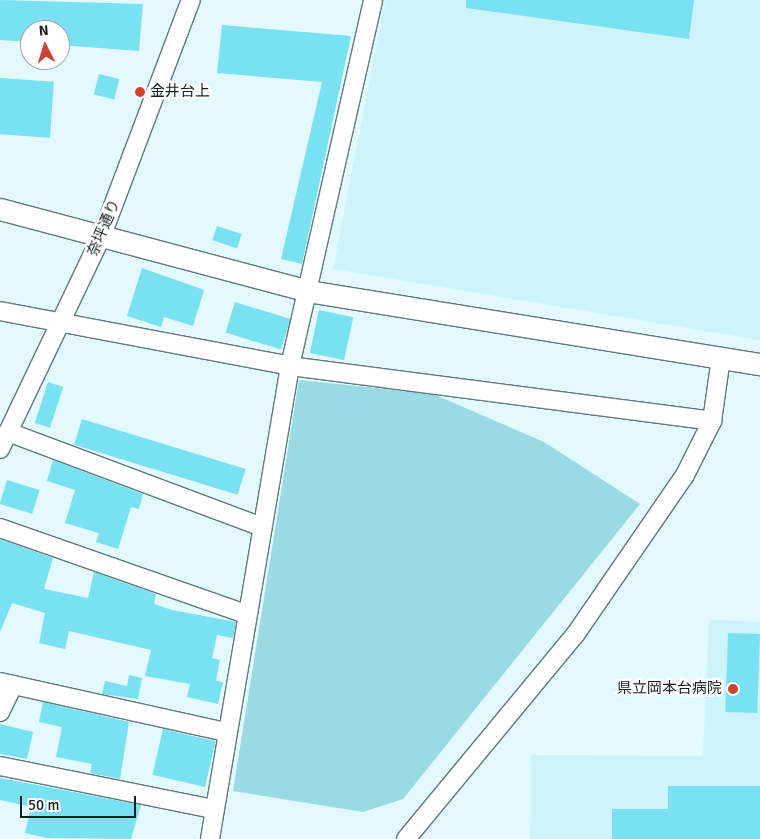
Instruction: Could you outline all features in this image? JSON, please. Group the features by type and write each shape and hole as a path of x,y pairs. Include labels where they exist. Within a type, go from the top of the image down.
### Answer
{"main road":[{"path":"0,209 308,291 760,364"}],"street":[{"name":"奈坪通り","path":"0,449 102,235 191,0"},
{"path":"210,839 226,732 290,366 373,0"},
{"path":"0,311 290,366 712,421"},
{"path":"406,839 575,635 685,474 712,421 721,358"},
{"path":"8,432 262,527"},
{"path":"0,528 246,614"},
{"path":"0,712 6,684 226,732"},
{"path":"0,766 214,809"}],"shaded area":[{"path":"385,0 760,0 760,340 333,269"},
{"path":"299,380 433,394 544,442 640,504 403,799 363,812 233,791"},
{"name":"県立岡本台病院","path":"709,620 760,622 760,839 530,839 531,755 703,756"}],"building":[{"path":"0,0 143,4 139,51 70,46 70,20 20,20 20,41 0,40"},
{"path":"466,0 694,0 689,39 466,8"},
{"path":"222,25 351,36 302,264 281,259 322,82 217,73"},
{"path":"99,74 119,79 114,99 94,94"},
{"path":"0,78 54,82 50,138 0,134"},
{"path":"217,226 242,234 237,248 212,240"},
{"path":"142,268 204,290 193,326 164,317 161,327 127,316"},
{"path":"235,302 290,319 281,350 226,333"},
{"path":"319,310 353,317 344,360 310,353"},
{"path":"48,382 63,387 50,428 35,423"},
{"path":"82,419 246,469 238,495 74,445"},
{"path":"53,460 143,494 139,509 131,507 118,549 96,542 99,533 65,523 75,490 47,481"},
{"path":"7,480 40,490 32,514 0,504"},
{"path":"0,539 53,558 44,589 88,598 94,572 156,594 154,604 172,610 236,622 233,638 217,635 212,658 220,660 216,681 223,682 218,704 187,697 190,684 145,676 151,650 69,631 65,649 39,643 45,613 12,603 0,632"},
{"path":"728,633 760,634 757,713 725,712"},
{"path":"129,675 142,678 138,699 102,694 105,681 127,686"},
{"path":"43,702 129,722 120,779 90,773 92,764 56,757 62,727 39,722"},
{"path":"0,724 33,732 27,759 0,754"},
{"path":"163,729 216,741 205,787 152,775"},
{"path":"0,778 141,805 131,839 48,838 25,833 31,807 0,800"},
{"path":"668,786 760,786 760,839 612,839 612,809 668,809"}],"place":[{"name":"金井台上","path":"140,92"},
{"name":"県立岡本台病院","path":"733,689"}]}
